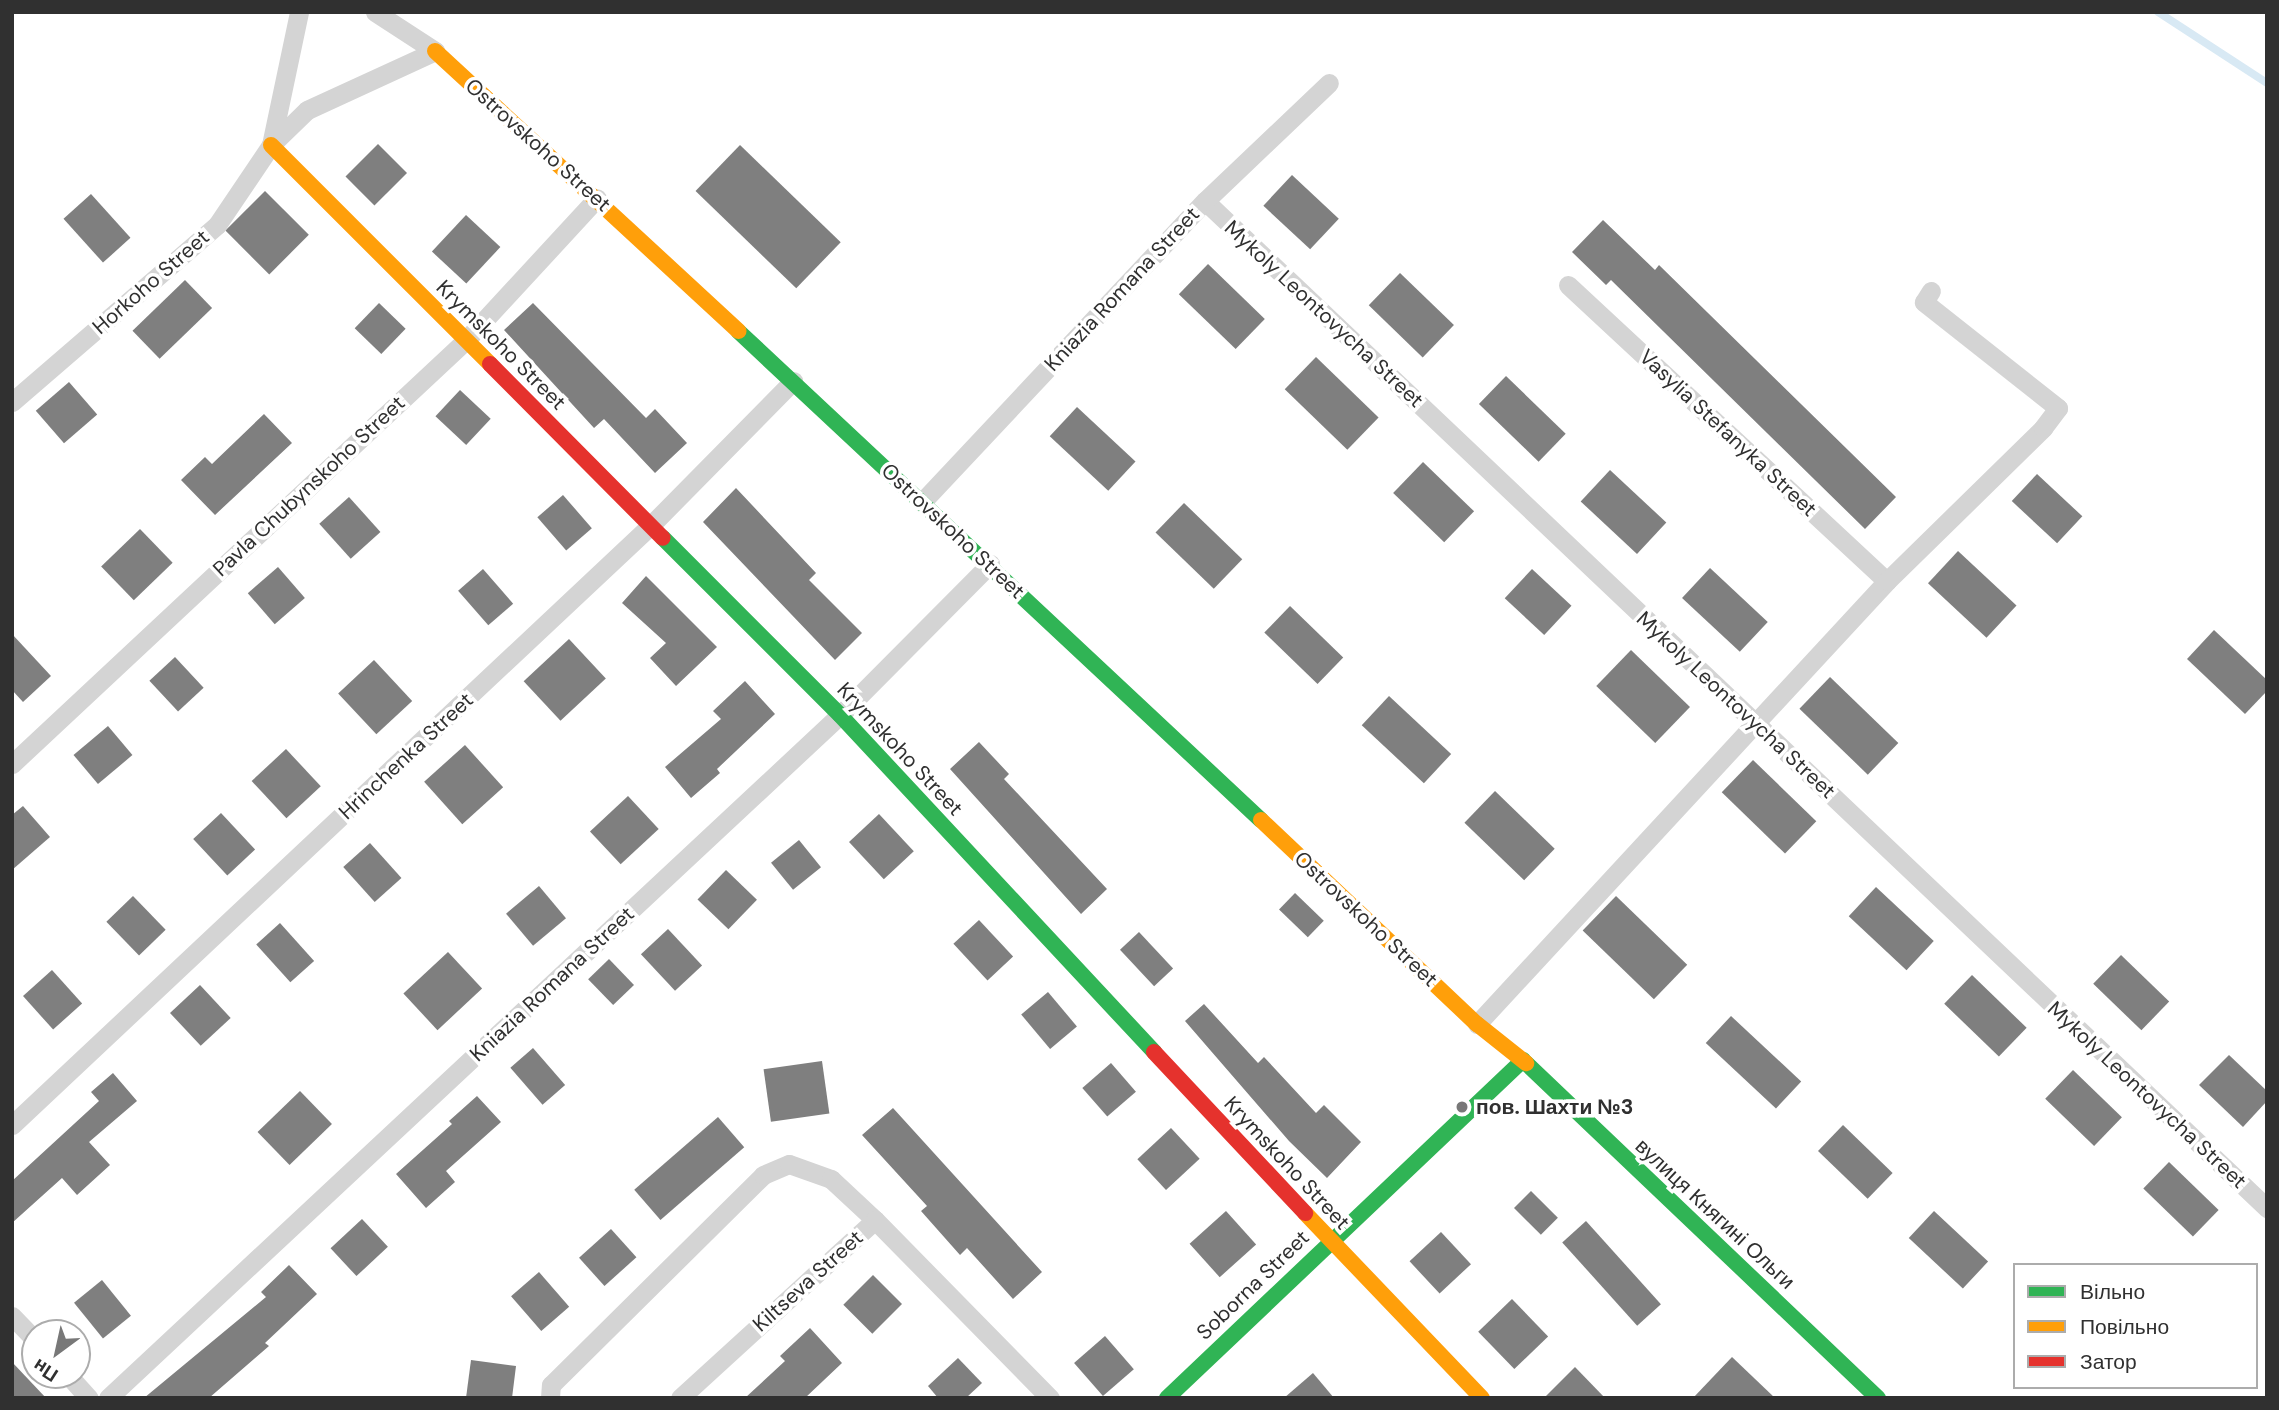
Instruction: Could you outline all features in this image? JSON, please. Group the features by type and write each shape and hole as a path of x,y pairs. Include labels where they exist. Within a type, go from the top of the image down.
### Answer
{"street":[{"path":"271,145 299,12"},
{"name":"Ostrovskoho Street","path":"374,12 435,51 597,198 990,564 1477,1024 1523,1060"},
{"path":"271,145 307,110 435,51"},
{"name":"Kniazia Romana Street","path":"922,502 1205,201 1329,83"},
{"name":"Krymskoho Street","path":"271,145 840,715 1330,1240 1482,1398"},
{"name":"Horkoho Street","path":"12,402 218,225 271,145"},
{"name":"Pavla Chubynskoho Street","path":"12,764 466,340 597,198"},
{"name":"Mykoly Leontovycha Street","path":"1205,201 2267,1208"},
{"name":"Vasylia Stefanyka Street","path":"1568,285 1887,581"},
{"path":"1477,1024 1887,581 2043,428 2057,408 1924,302 1931,291"},
{"name":"Hrinchenka Street","path":"12,1125 652,524 793,381"},
{"name":"Kniazia Romana Street","path":"108,1398 840,715 990,564"},
{"name":"Soborna Street","path":"1167,1398 1330,1240 1523,1060"},
{"name":"вулиця Княгині Ольги","path":"1523,1060 1878,1398"},
{"path":"550,1398 551,1385 763,1175 789,1164 831,1179 875,1220"},
{"name":"Kiltseva Street","path":"680,1398 875,1220 1050,1398"}],"building":[{"path":"378,144 407,173 374,206 345,177"},
{"path":"740,145 841,242 796,288 696,191"},
{"path":"1292,175 1339,219 1310,249 1263,206"},
{"path":"265,191 309,235 269,274 225,231"},
{"path":"91,194 130,238 103,263 64,219"},
{"path":"466,215 500,247 466,284 432,252"},
{"path":"1603,220 1655,270 1659,265 1896,497 1865,529 1611,280 1606,285 1572,252"},
{"path":"1208,264 1265,319 1236,349 1179,294"},
{"path":"1400,273 1454,325 1423,357 1369,305"},
{"path":"185,280 212,308 160,359 132,331"},
{"path":"379,303 406,329 381,354 355,328"},
{"path":"533,303 646,418 655,409 687,443 655,473 604,419 594,428 504,330"},
{"path":"1316,357 1379,417 1347,450 1285,389"},
{"path":"1506,376 1566,434 1539,462 1479,404"},
{"path":"69,382 97,414 64,443 36,411"},
{"path":"460,390 491,419 466,445 435,416"},
{"path":"1077,407 1136,462 1108,491 1050,436"},
{"path":"264,414 292,443 215,515 181,480 205,457 212,464"},
{"path":"1423,462 1474,511 1444,542 1393,493"},
{"path":"1610,470 1666,523 1637,554 1581,501"},
{"path":"2037,474 2082,516 2057,543 2012,501"},
{"path":"736,488 816,573 809,580 862,633 835,660 703,522"},
{"path":"563,495 592,528 566,551 537,517"},
{"path":"349,497 380,532 351,559 319,524"},
{"path":"1184,503 1242,559 1214,589 1156,532"},
{"path":"140,529 173,563 134,600 101,567"},
{"path":"1958,551 2017,606 1987,638 1928,583"},
{"path":"278,567 305,598 275,624 248,593"},
{"path":"1710,568 1768,622 1740,652 1682,598"},
{"path":"483,569 513,604 488,625 458,591"},
{"path":"1532,569 1571,606 1544,635 1505,598"},
{"path":"646,576 717,647 676,686 650,658 666,643 622,603"},
{"path":"1290,606 1343,657 1318,684 1264,633"},
{"path":"2214,630 2267,680 2267,691 2245,714 2187,659"},
{"path":"12,634 51,676 23,702 12,690"},
{"path":"569,639 606,678 560,721 524,681"},
{"path":"1631,650 1690,707 1655,743 1596,686"},
{"path":"175,657 204,688 178,712 149,681"},
{"path":"374,660 412,701 376,734 338,693"},
{"path":"1830,677 1898,743 1868,775 1799,709"},
{"path":"745,681 775,714 717,769 720,773 691,798 665,767 721,719 713,711"},
{"path":"1389,696 1451,754 1424,783 1362,725"},
{"path":"108,726 132,755 98,784 74,755"},
{"path":"979,742 1009,774 1004,779 1107,889 1081,914 950,769"},
{"path":"465,745 503,787 462,824 424,782"},
{"path":"286,749 321,786 286,818 252,781"},
{"path":"1753,760 1816,821 1785,854 1722,792"},
{"path":"1495,791 1555,849 1524,880 1464,823"},
{"path":"628,796 659,829 621,864 590,831"},
{"path":"23,806 50,837 12,870 12,815"},
{"path":"221,813 255,850 227,875 193,839"},
{"path":"879,814 914,851 884,879 849,842"},
{"path":"799,840 821,867 793,890 771,863"},
{"path":"370,843 401,878 375,902 343,867"},
{"path":"726,870 757,900 728,929 698,899"},
{"path":"539,886 566,918 533,946 506,914"},
{"path":"1876,887 1934,941 1906,970 1849,916"},
{"path":"1295,893 1324,921 1308,937 1279,910"},
{"path":"133,896 166,930 139,956 106,922"},
{"path":"1616,896 1687,965 1654,999 1583,931"},
{"path":"979,920 1013,957 988,980 953,944"},
{"path":"280,923 314,961 290,982 256,944"},
{"path":"668,929 702,966 675,991 641,954"},
{"path":"1139,932 1173,969 1154,986 1120,950"},
{"path":"448,952 482,989 437,1030 403,994"},
{"path":"2121,955 2169,1002 2141,1030 2093,984"},
{"path":"609,959 634,985 613,1005 588,979"},
{"path":"52,970 82,1003 53,1030 23,996"},
{"path":"1972,975 2027,1028 1999,1057 1944,1004"},
{"path":"200,985 231,1018 201,1046 170,1013"},
{"path":"1048,992 1077,1026 1050,1049 1021,1014"},
{"path":"1204,1004 1258,1063 1264,1057 1316,1113 1324,1105 1361,1142 1327,1178 1289,1141 1185,1021"},
{"path":"1731,1016 1801,1081 1776,1109 1706,1043"},
{"path":"533,1048 565,1085 543,1105 510,1068"},
{"path":"2229,1055 2267,1091 2267,1101 2243,1127 2199,1085"},
{"path":"822,1061 829,1113 771,1122 764,1069"},
{"path":"1111,1063 1136,1092 1107,1117 1082,1088"},
{"path":"2073,1070 2122,1117 2094,1146 2045,1099"},
{"path":"113,1073 137,1101 89,1142 110,1165 77,1195 62,1178 12,1223 12,1181 99,1101 91,1092"},
{"path":"300,1091 332,1124 290,1165 258,1132"},
{"path":"477,1096 501,1122 446,1171 455,1182 426,1208 396,1174 452,1124 449,1121"},
{"path":"893,1108 1042,1272 1013,1299 967,1248 960,1255 921,1211 927,1206 862,1135"},
{"path":"718,1117 744,1147 660,1220 634,1190"},
{"path":"1843,1125 1893,1173 1868,1199 1818,1151"},
{"path":"1171,1128 1200,1159 1166,1190 1137,1159"},
{"path":"2169,1162 2219,1210 2193,1237 2143,1189"},
{"path":"1531,1191 1558,1218 1541,1235 1514,1208"},
{"path":"1226,1211 1256,1244 1220,1277 1190,1244"},
{"path":"1934,1211 1988,1261 1963,1289 1909,1238"},
{"path":"362,1219 388,1247 356,1276 331,1248"},
{"path":"1586,1221 1661,1304 1637,1326 1562,1242"},
{"path":"611,1229 636,1257 604,1286 579,1258"},
{"path":"1441,1232 1471,1264 1440,1294 1410,1261"},
{"path":"289,1265 317,1294 265,1343 269,1346 209,1398 144,1398 266,1297 261,1292"},
{"path":"539,1272 569,1307 541,1331 511,1296"},
{"path":"873,1275 902,1304 872,1334 843,1305"},
{"path":"102,1280 131,1316 103,1338 91,1324 91,1319 87,1319 74,1303"},
{"path":"1512,1299 1548,1336 1514,1369 1478,1332"},
{"path":"810,1328 842,1363 805,1398 745,1398 785,1361 780,1356"},
{"path":"1105,1336 1134,1369 1103,1396 1074,1363"},
{"path":"1732,1357 1775,1398 1693,1398"},
{"path":"958,1358 982,1383 966,1398 938,1398 928,1386"},
{"path":"471,1360 516,1366 512,1398 466,1398"},
{"path":"12,1362 21,1372 21,1389 38,1389 46,1398 12,1398"},
{"path":"1575,1367 1605,1398 1544,1398"},
{"path":"1313,1373 1334,1398 1284,1398"}],"waterway":[{"path":"2158,12 2267,83"}],"traffic: fast":[{"path":"738,331 1261,820"},
{"path":"663,538 840,715 1154,1052"},
{"path":"1167,1398 1523,1060"},
{"path":"1526,1063 1878,1398"}],"traffic: slow":[{"path":"435,51 738,331"},
{"path":"271,145 490,364"},
{"path":"1261,820 1477,1024 1526,1063"},
{"path":"1305,1213 1482,1398"}],"traffic: jam":[{"path":"490,364 663,538"},
{"path":"1154,1052 1305,1213"}],"place":[{"name":"пов. Шахти №3","path":"1462,1107"}]}
